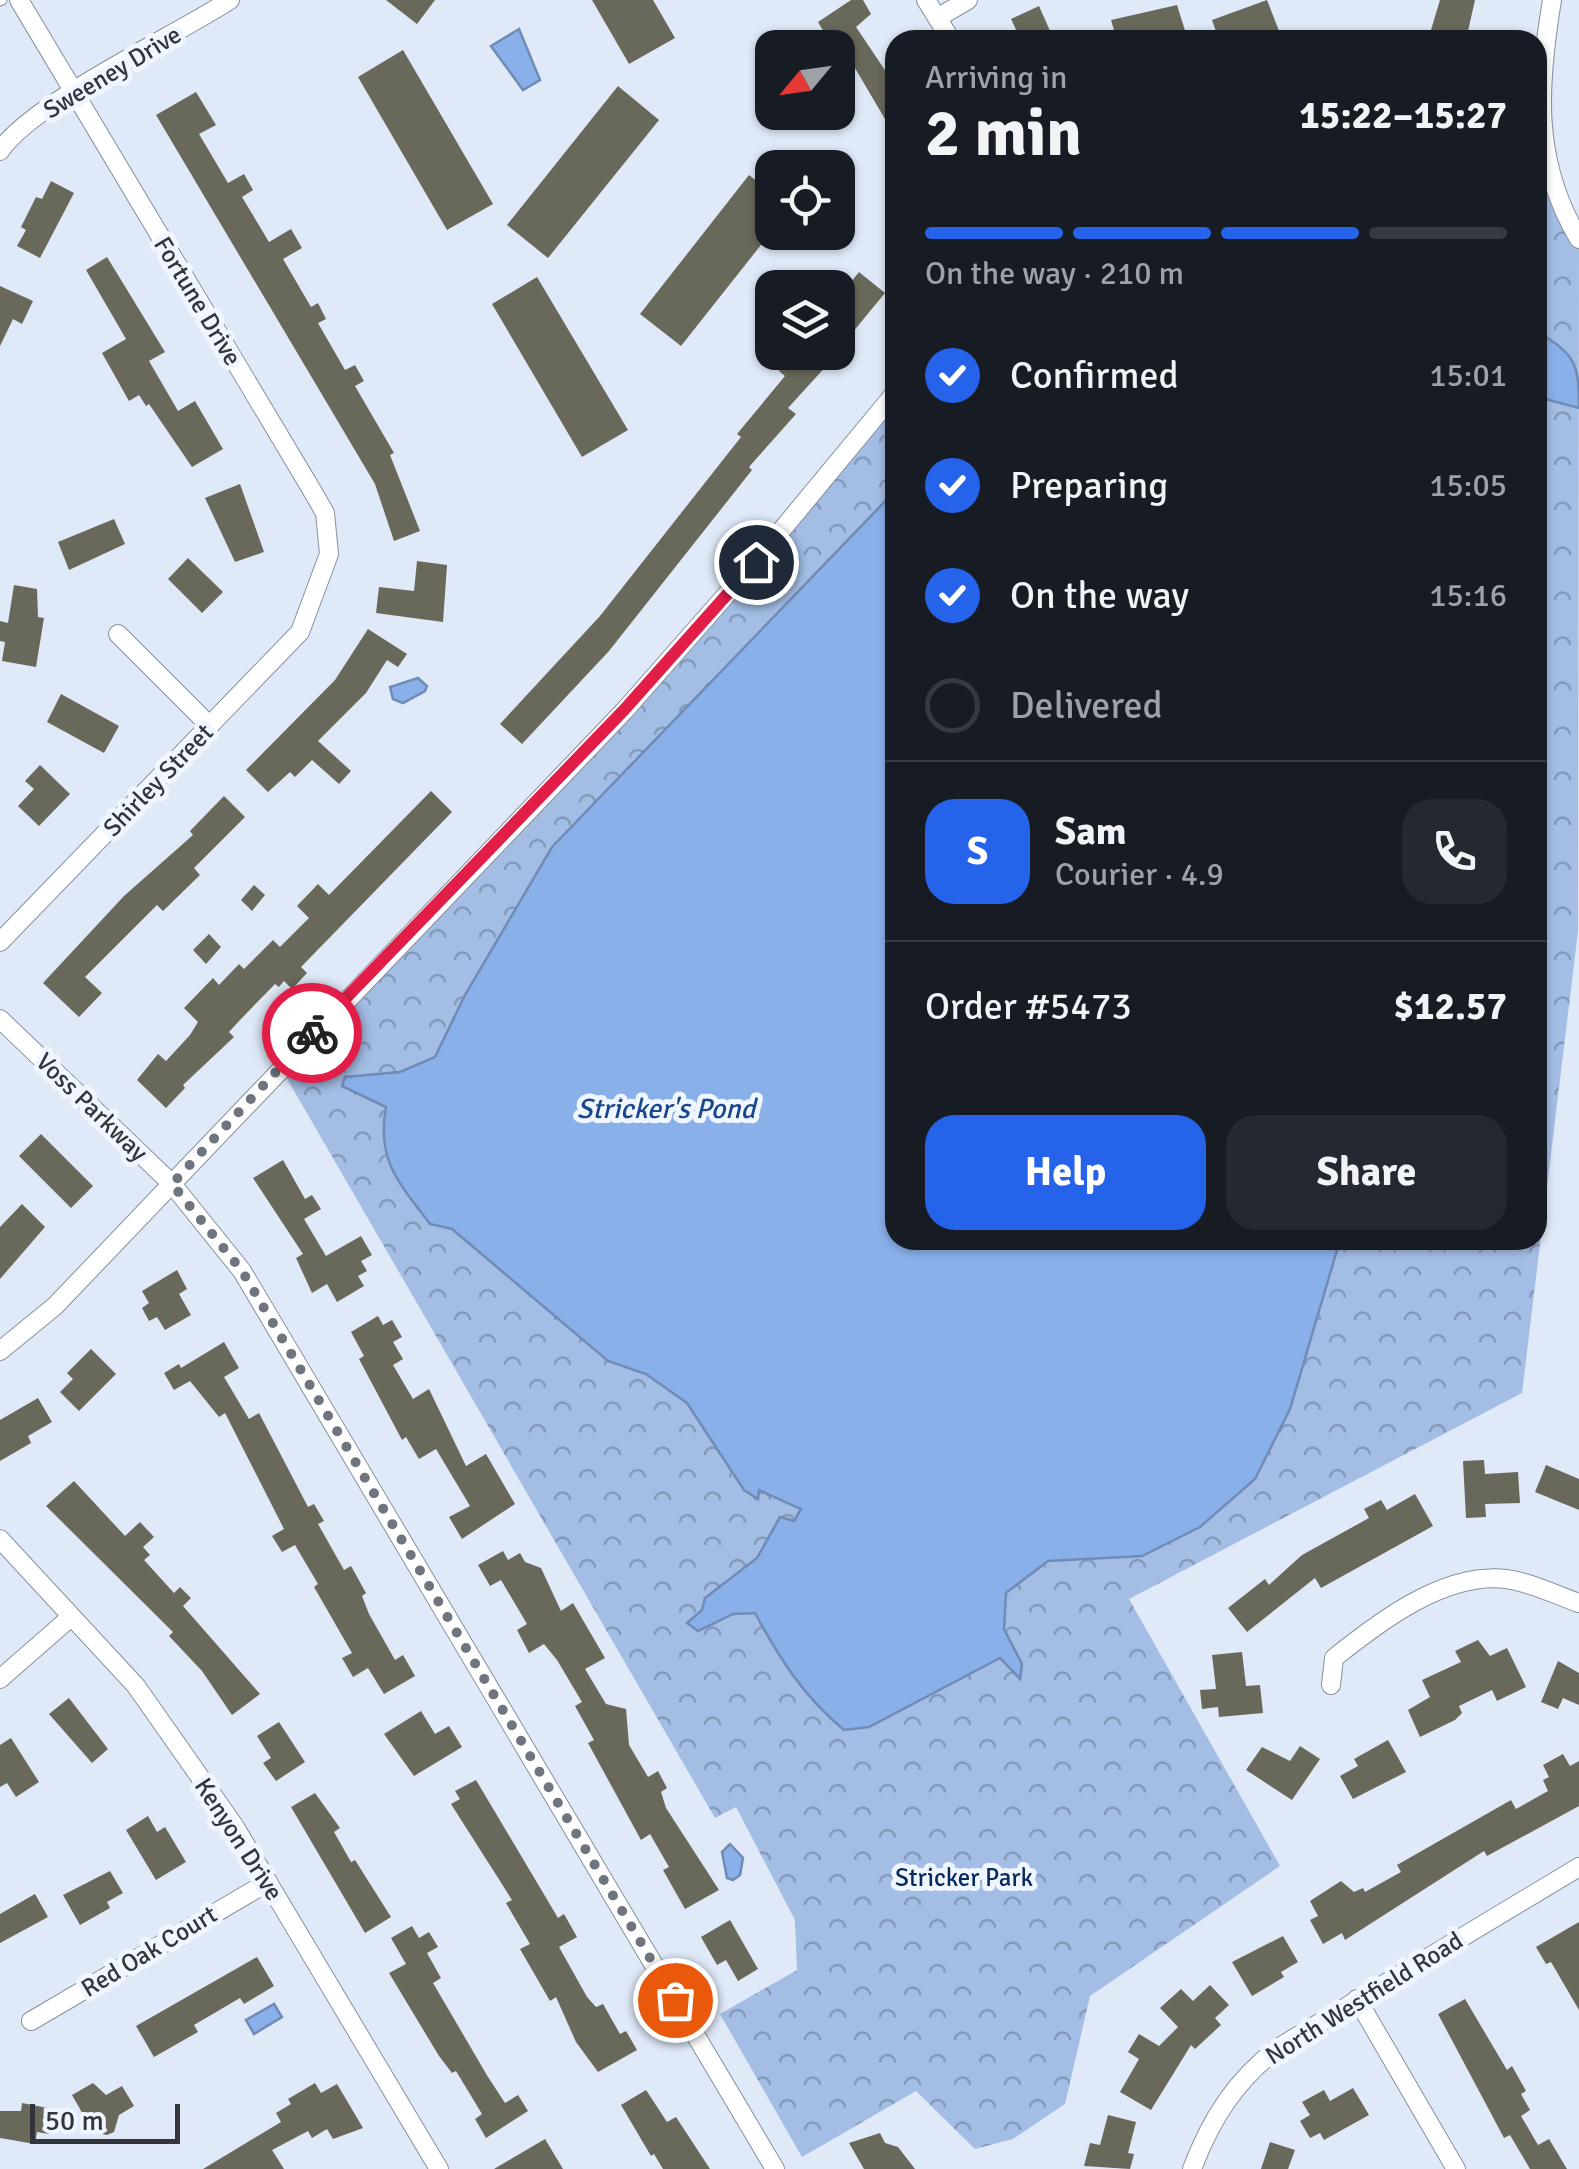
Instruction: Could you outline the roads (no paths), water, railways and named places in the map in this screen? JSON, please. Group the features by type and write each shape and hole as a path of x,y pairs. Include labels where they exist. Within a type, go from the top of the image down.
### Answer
{"street":[{"name":"Fortune Drive","path":"19,0 325,514 327,566 308,612"},
{"name":"Sweeney Drive","path":"3,139 230,0"},
{"path":"926,0 945,30"},
{"path":"937,18 968,0"},
{"path":"1547,30 1552,0"},
{"path":"1547,163 1579,239"},
{"path":"0,1352 55,1306 624,710 756,562 885,405"},
{"name":"Shirley Street","path":"0,942 300,632 308,612"},
{"path":"118,634 210,726"},
{"name":"Voss Parkway","path":"0,1019 172,1184 242,1271 775,2169"},
{"name":"Kenyon Drive","path":"0,1539 136,1686 268,1882 438,2169"},
{"path":"1331,1685 1334,1658 1376,1624 1456,1584 1507,1579 1579,1603"},
{"path":"0,1679 72,1617"},
{"name":"North Westfield Road","path":"1192,2169 1218,2110 1253,2067 1357,1999 1579,1867"},
{"name":"Red Oak Court","path":"30,2021 268,1882"},
{"path":"1357,1999 1456,2169"}],"water":[{"path":"519,29 540,80 523,90 491,46"},
{"path":"1547,338 1573,362 1579,408 1547,399"},
{"name":"Stricker's Pond","path":"885,501 885,1250 1337,1250 1290,1409 1255,1479 1200,1527 1142,1556 1048,1561 1006,1593 1004,1629 1022,1664 1020,1679 1000,1658 869,1727 844,1730 794,1676 755,1613 733,1614 698,1631 687,1623 702,1610 705,1598 757,1558 780,1517 794,1521 801,1509 759,1490 758,1499 744,1490 687,1403 646,1374 608,1361 452,1229 430,1224 400,1183 387,1156 386,1107 342,1086 345,1077 400,1072 435,1057 465,995 552,847"},
{"path":"418,678 427,686 425,691 403,703 393,699 390,687"},
{"path":"730,1844 743,1858 740,1875 733,1880 727,1878 722,1852"},
{"path":"274,2004 282,2017 254,2034 246,2020"}],"park label":[{"name":"Stricker Park","path":"964,1877"}]}
